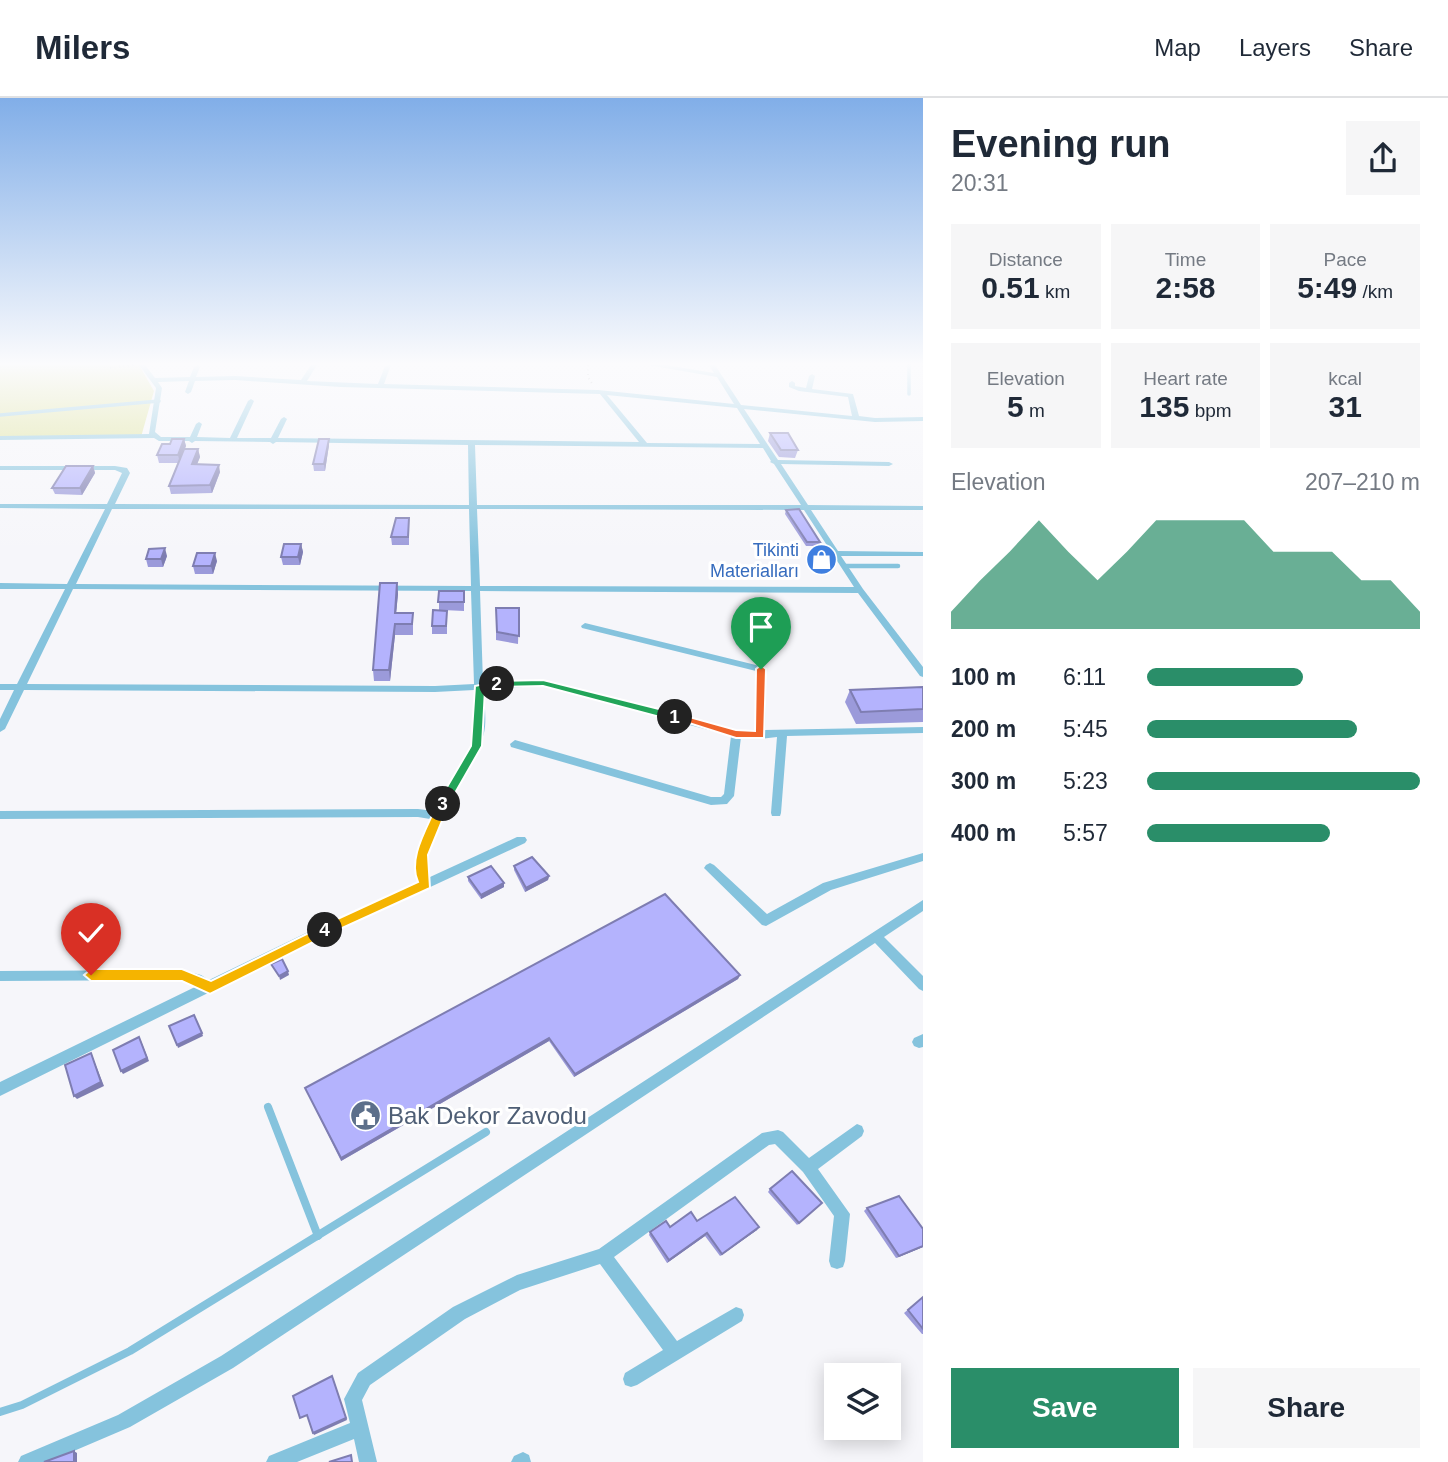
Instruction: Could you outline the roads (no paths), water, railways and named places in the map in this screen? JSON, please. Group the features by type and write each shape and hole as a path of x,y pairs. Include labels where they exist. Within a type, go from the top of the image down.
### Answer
{"street":[{"path":"153,436 154,429"},
{"path":"192,441 196,429"},
{"path":"232,441 238,429"},
{"path":"273,442 279,429"},
{"path":"631,429 645,445"},
{"path":"754,429 860,590 923,674"},
{"path":"0,438 153,436 192,441 764,446"},
{"path":"426,884 420,866 437,816 477,746 480,686 471,443"},
{"path":"774,462 889,464"},
{"path":"0,468 124,470 126,473 0,729"},
{"path":"0,506 923,508"},
{"path":"835,553 923,554"},
{"path":"0,586 860,590"},
{"path":"585,626 761,669 760,735"},
{"path":"0,687 435,689 543,683 736,734 923,730"},
{"path":"515,744 711,801 723,801 729,796 736,734"},
{"path":"776,813 782,734"},
{"path":"0,815 418,813 437,816"},
{"path":"0,1090 310,937 521,840"},
{"path":"710,869 766,921 827,886 923,856"},
{"path":"27,1462 124,1421 216,1368 923,905"},
{"path":"876,936 923,985"},
{"path":"0,976 182,975 197,979 210,988"},
{"path":"808,1167 857,1131"},
{"path":"368,1462 353,1399 364,1379 459,1312 517,1283 603,1255 767,1138 784,1140 808,1167 842,1214 836,1261"},
{"path":"603,1255 675,1352"},
{"path":"631,1379 736,1315"},
{"path":"275,1462 358,1429"}],"lane":[{"path":"844,566 898,566"},
{"path":"268,1107 318,1236"},
{"path":"0,1412 22,1405 130,1351 486,1132"}],"place":[{"name":"Tikinti Materialları","path":"822,560"},
{"name":"Bak Dekor Zavodu","path":"365,1116"}]}
